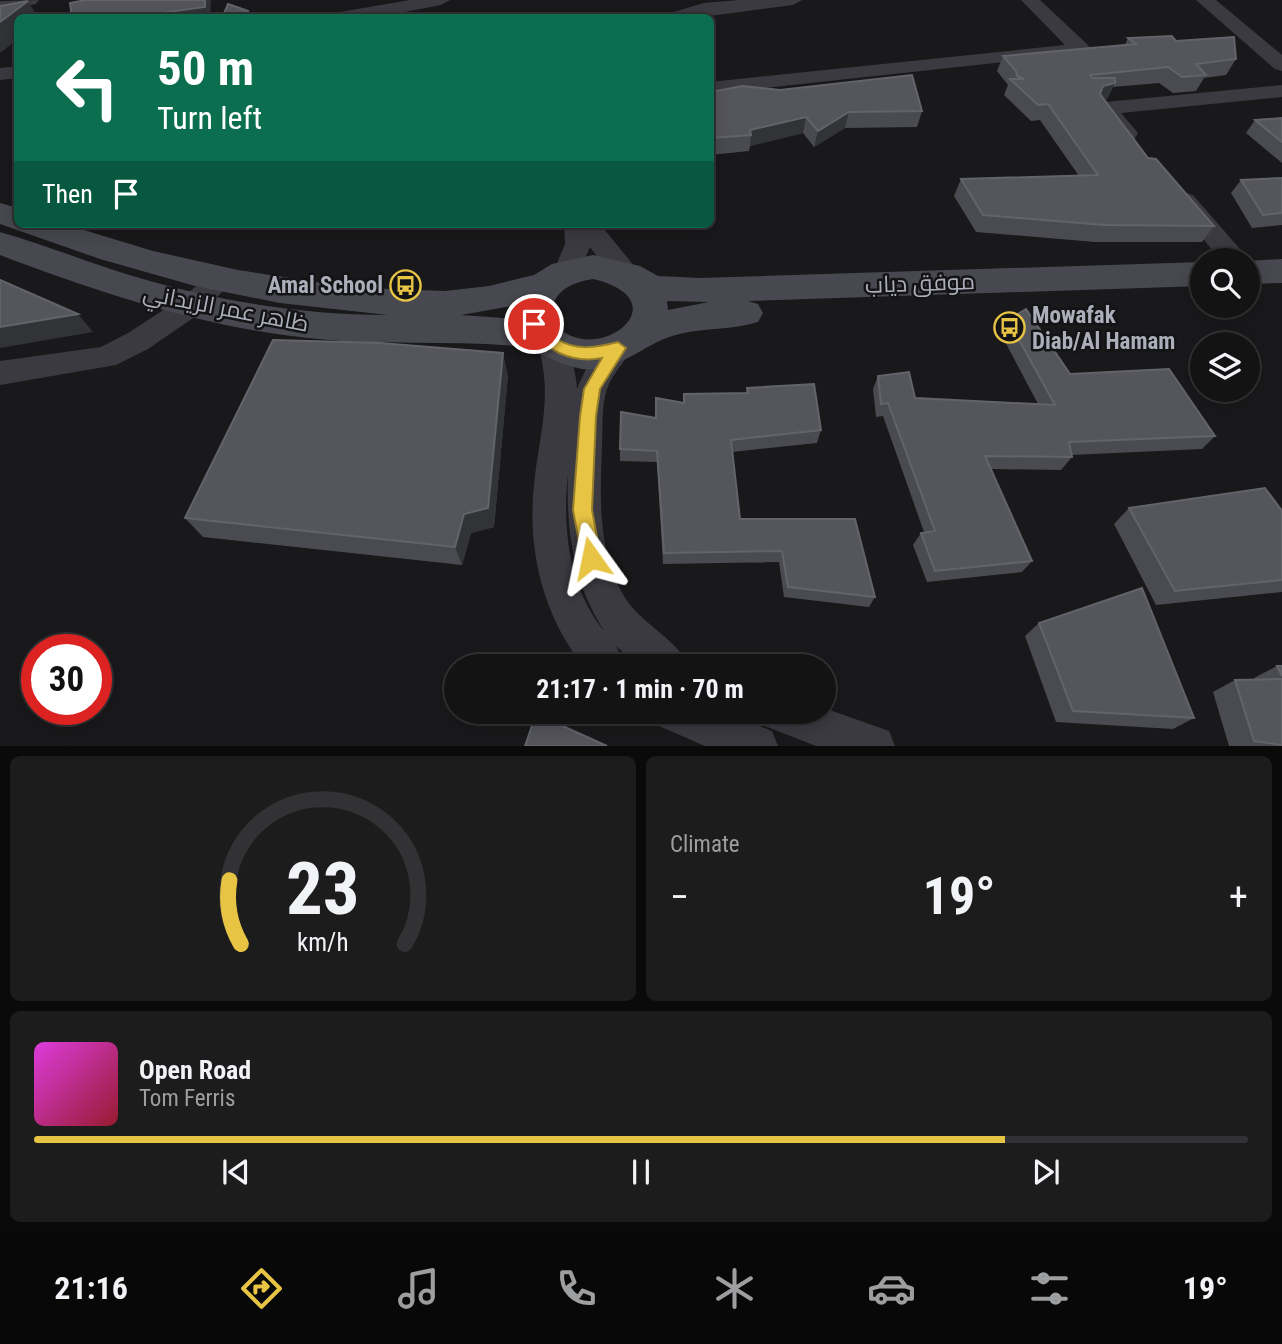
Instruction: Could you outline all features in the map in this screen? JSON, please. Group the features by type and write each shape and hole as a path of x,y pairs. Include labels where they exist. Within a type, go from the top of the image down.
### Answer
{"main road":[{"name":"ظاهر عمر الزيداني","path":"42,228 125,255 284,291 405,303 485,300 555,279"},
{"name":"ظاهر عمر الزيداني","path":"0,243 131,289 262,319 375,330 467,328 547,340"},
{"path":"593,267 632,278 648,293 652,307 650,321 630,341 593,354 574,352 547,340 534,324 532,311 536,297 555,279 593,267"},
{"path":"1260,272 1282,271"},
{"name":"موفق دياب","path":"632,278 657,288 700,290 1190,274"},
{"path":"1260,299 1282,298"},
{"name":"موفق دياب","path":"630,341 667,322 700,315 1190,300"}],"street":[{"path":"0,6 30,0"},
{"path":"362,14 441,0"},
{"path":"683,14 703,5 793,0"},
{"path":"714,88 1082,49 1030,0"},
{"path":"1205,0 1282,65"},
{"path":"1140,149 1105,108 1282,91"},
{"path":"1166,179 1225,248"},
{"path":"555,279 578,251 578,228"},
{"path":"589,228 632,278"},
{"path":"0,373 106,357 138,341 192,305 222,279"},
{"path":"547,340 560,363 564,389 549,505 552,545 563,591 578,628 598,654"},
{"path":"630,341 602,369 592,389 582,510 586,540 596,577 613,612 641,644 654,654"},
{"path":"703,724 757,746"},
{"path":"813,724 874,746"}],"building":[{"path":"86,0 205,0 205,7 153,14 71,14 70,3"},
{"path":"28,1 0,22 0,6"},
{"path":"228,4 248,11 247,14 224,14"},
{"path":"1172,36 1176,41 1234,37 1236,59 1196,64 1206,75 1182,77 1168,67 1090,75 1092,78 1115,78 1115,83 1103,86 1100,94 1148,158 1156,159 1214,226 1104,225 983,215 961,179 1098,175 1048,104 1038,105 1010,79 1024,79 1017,76 1003,56 1136,44 1128,38"},
{"path":"912,75 922,111 849,112 818,131 806,117 750,130 751,135 714,138 714,91 742,86 780,90"},
{"path":"1282,118 1282,142 1255,120"},
{"path":"1282,178 1282,213 1263,215 1241,180"},
{"path":"0,280 78,314 0,327"},
{"path":"1026,309 1070,374 1169,369 1215,436 1069,442 1072,457 985,456 1032,561 935,571 921,533 935,531 888,403 881,404 878,376 909,372 915,398 1055,405 1008,320"},
{"path":"273,340 380,343 503,353 488,508 464,514 455,547 185,518"},
{"path":"814,384 821,430 731,440 740,519 855,519 875,597 788,587 782,551 664,553 657,451 620,449 621,412 656,418 656,398 684,403 684,394 748,393 747,388"},
{"path":"1265,488 1282,511 1282,580 1175,591 1129,508"},
{"path":"1142,588 1194,718 1073,711 1039,623"},
{"path":"1282,679 1282,745 1254,741 1235,680"},
{"path":"533,724 558,724 607,746 525,746"}],"place":[{"name":"Amal School","path":"406,285"},
{"name":"Mowafak Diab/Al Hamam","path":"1009,328"}],"route":[{"path":"534,324 543,337 556,346 574,352 593,354 618,348 602,369 592,389 588,416 582,510 591,558"}]}
